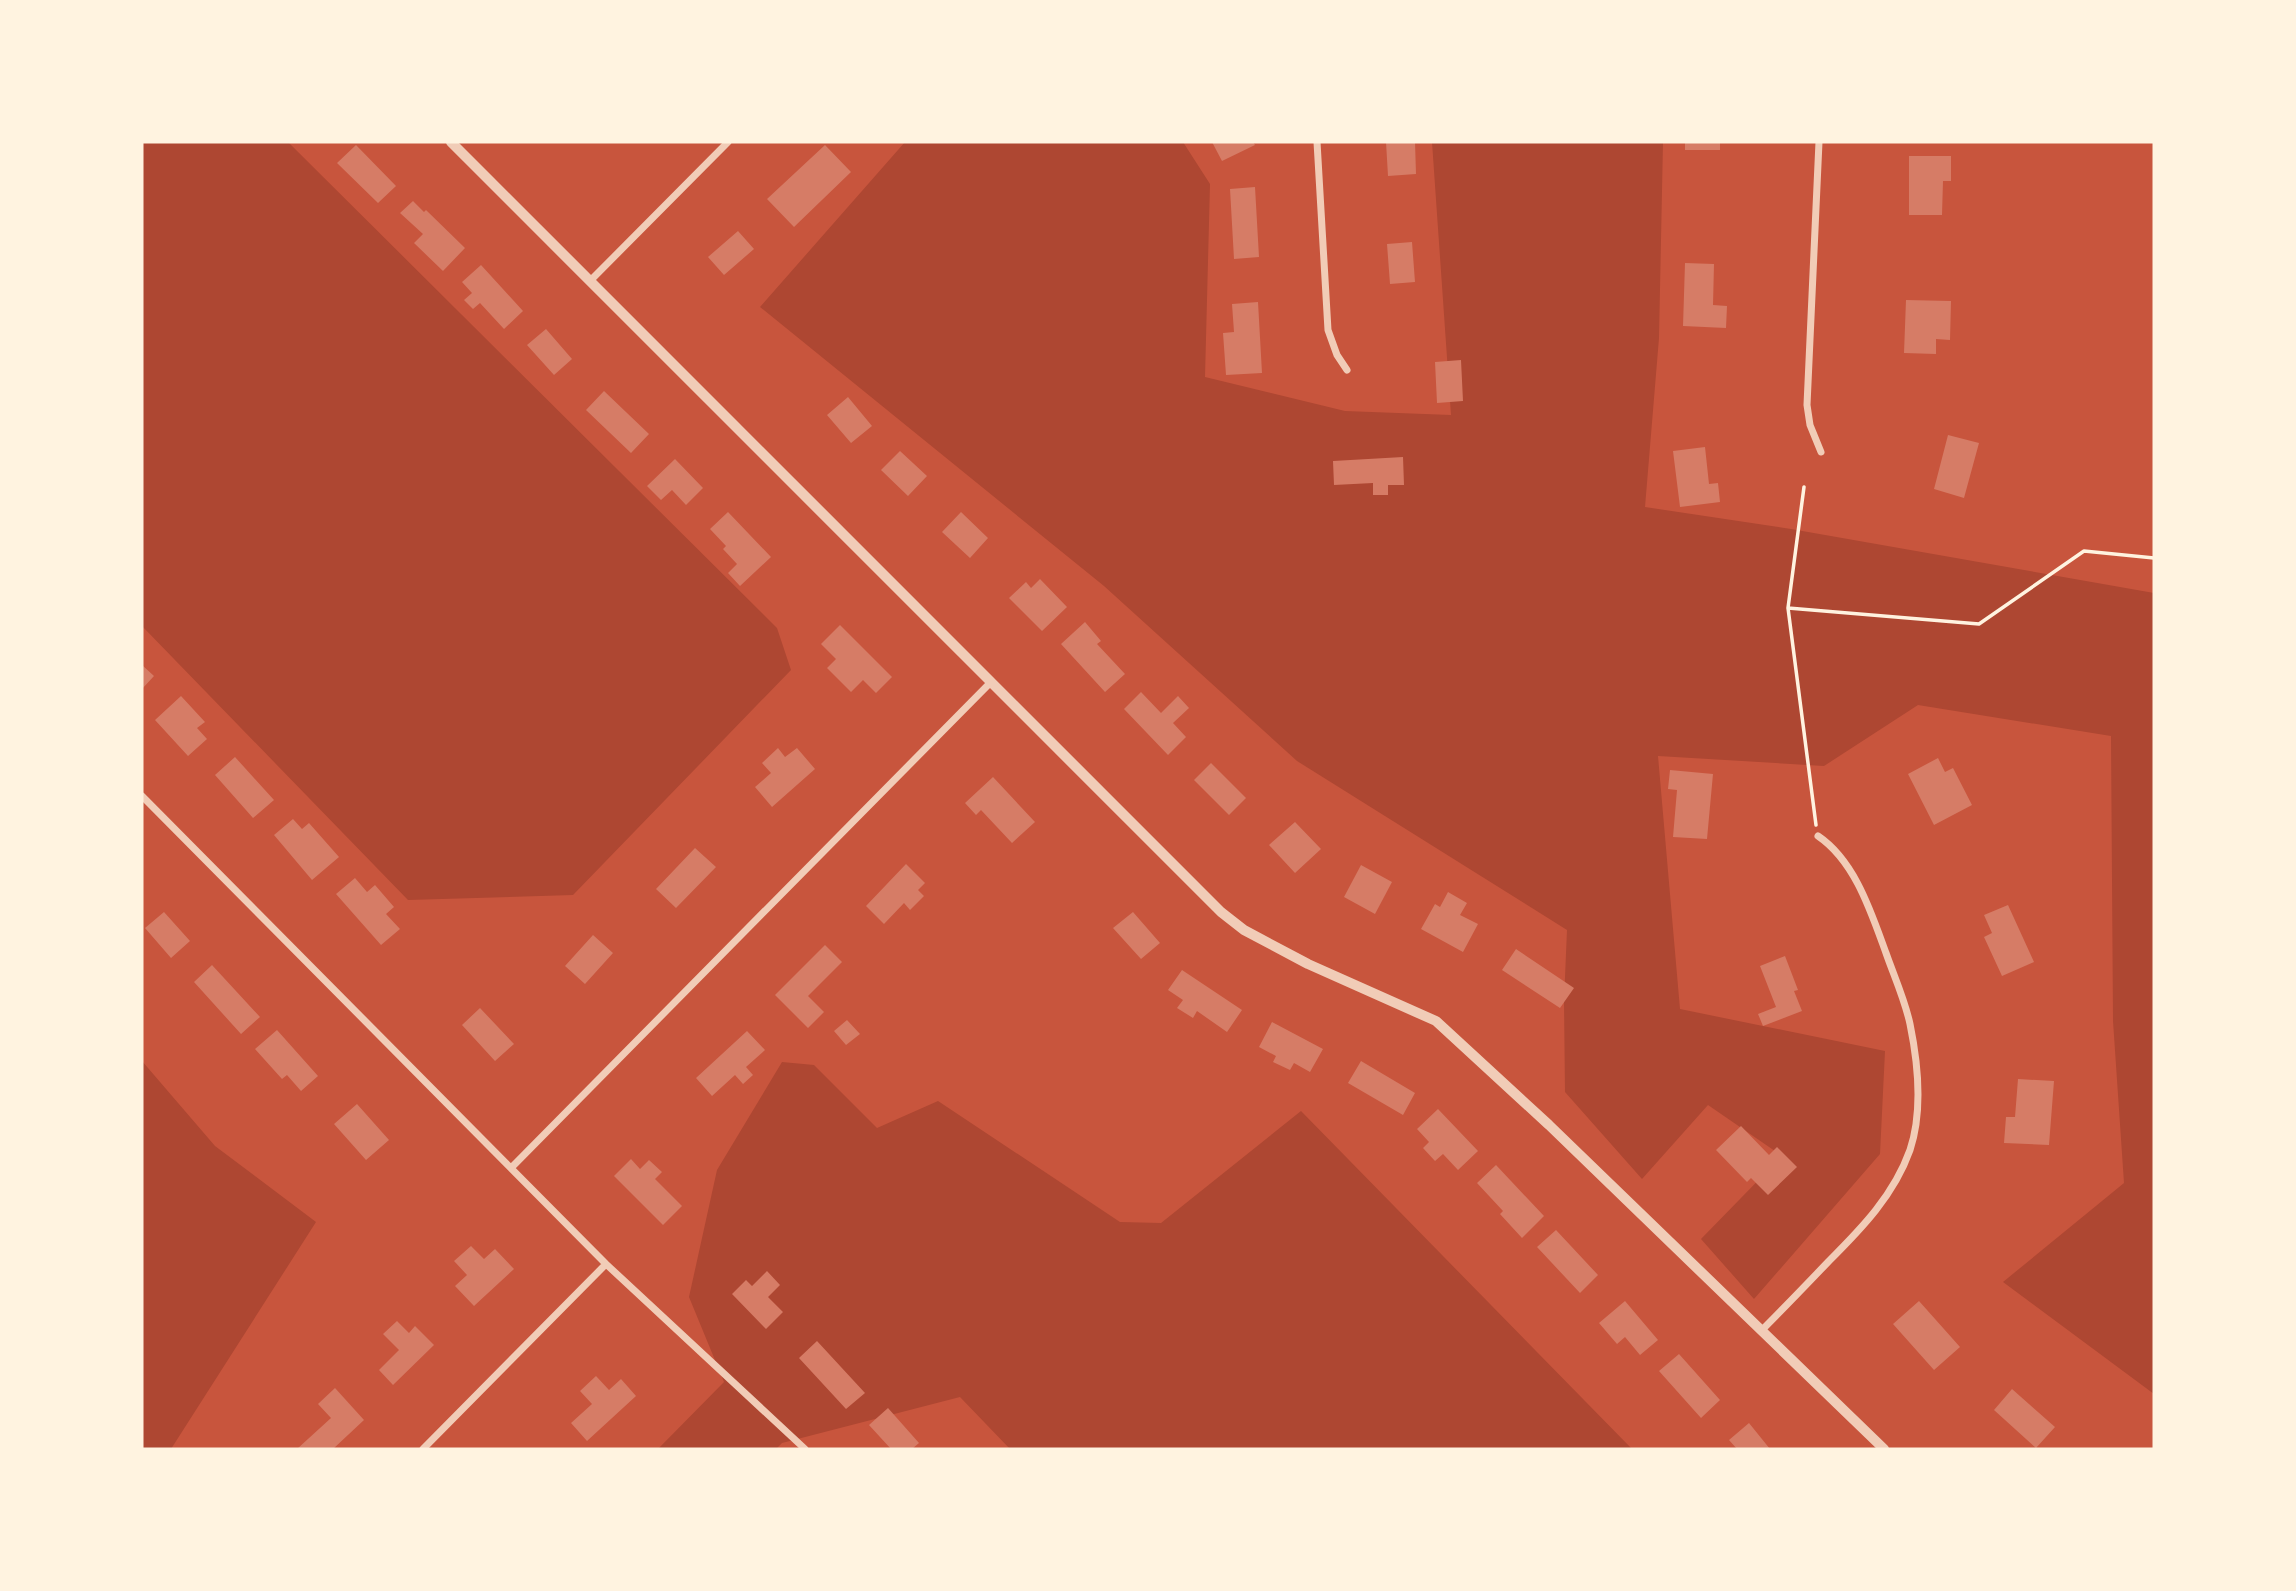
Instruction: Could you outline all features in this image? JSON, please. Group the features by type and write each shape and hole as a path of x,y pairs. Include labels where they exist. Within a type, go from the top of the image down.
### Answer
{"street":[{"path":"452,142 1221,912 1244,930 1308,964 1436,1021 1539,1116 1884,1449"},
{"path":"591,280 728,142"},
{"path":"1317,142 1328,330 1337,355 1347,370"},
{"path":"1819,142 1807,405 1810,425 1821,452"},
{"path":"512,1167 991,682"},
{"path":"142,796 606,1264 805,1449"},
{"path":"1762,1330 1883,1202 1899,1176 1910,1149 1916,1119 1915,1054 1909,1021 1900,995 1855,879 1834,847 1818,836"},
{"path":"423,1449 606,1264"}],"path":[{"path":"1804,487 1788,608 1818,836"},
{"path":"1788,608 1979,624 2084,551 2154,558"}],"shaded area":[{"path":"142,142 288,142 777,628 791,670 573,895 408,900 142,626"},
{"path":"905,142 1183,142 1210,184 1205,377 1345,411 1451,415 1432,142 1663,142 1659,338 1645,507 1791,529 2154,593 2154,1394 2003,1282 2124,1183 2113,1021 2111,736 1918,705 1824,766 1658,756 1680,1009 1885,1051 1880,1154 1754,1299 1701,1239 1782,1156 1708,1105 1642,1179 1565,1092 1564,1001 1567,930 1297,761 1104,586 760,307"},
{"path":"142,1061 215,1146 316,1222 171,1449 142,1449"},
{"path":"782,1062 814,1065 877,1128 938,1101 1120,1222 1161,1223 1301,1111 1632,1449 1010,1449 960,1397 782,1443 776,1449 658,1449 724,1382 689,1297 717,1170"}],"building":[{"path":"1212,142 1253,142 1255,145 1222,161"},
{"path":"1386,142 1415,142 1416,174 1388,176"},
{"path":"1685,142 1720,142 1720,150 1685,150"},
{"path":"356,145 396,186 378,203 337,163"},
{"path":"825,145 851,172 794,227 767,199"},
{"path":"1909,156 1951,156 1951,181 1943,181 1942,215 1909,215"},
{"path":"1255,187 1259,257 1234,259 1230,189"},
{"path":"413,201 465,248 443,271 414,243 423,234 400,213"},
{"path":"738,231 754,249 724,275 708,257"},
{"path":"1412,242 1415,282 1390,284 1387,244"},
{"path":"1685,263 1714,264 1713,305 1727,306 1726,328 1683,326"},
{"path":"481,265 523,311 504,329 480,303 473,309 464,300 472,293 462,282"},
{"path":"1906,300 1951,301 1950,340 1936,339 1936,354 1904,353"},
{"path":"1258,302 1262,373 1226,375 1223,333 1234,332 1232,304"},
{"path":"546,329 572,359 554,375 527,345"},
{"path":"1461,360 1463,401 1437,403 1435,362"},
{"path":"604,391 649,434 631,453 586,410"},
{"path":"848,397 872,426 851,443 827,415"},
{"path":"1948,435 1979,443 1964,498 1934,489"},
{"path":"1705,447 1709,484 1718,483 1720,502 1680,507 1673,451"},
{"path":"900,451 927,476 908,496 881,470"},
{"path":"1403,457 1404,485 1388,485 1388,495 1373,495 1373,483 1334,485 1333,461"},
{"path":"675,459 703,488 686,505 672,490 661,500 647,486"},
{"path":"728,512 771,557 740,586 728,573 737,564 723,549 726,546 710,529"},
{"path":"961,512 988,538 970,558 942,532"},
{"path":"1040,579 1067,607 1042,631 1009,598 1026,582 1031,588"},
{"path":"1085,622 1101,641 1097,644 1125,674 1105,692 1061,644"},
{"path":"840,625 892,677 876,693 863,680 851,692 827,668 836,659 821,644"},
{"path":"142,665 154,676 142,689"},
{"path":"1141,692 1161,713 1178,696 1189,708 1173,723 1186,737 1168,755 1124,709"},
{"path":"181,696 205,722 197,728 207,739 188,756 155,720"},
{"path":"778,748 785,757 797,748 815,769 772,807 755,787 771,773 762,763"},
{"path":"235,757 274,800 253,818 215,775"},
{"path":"1938,758 1945,772 1953,768 1972,805 1934,825 1908,774"},
{"path":"1211,763 1246,798 1229,815 1194,780"},
{"path":"1670,770 1713,774 1707,839 1673,837 1677,790 1668,789"},
{"path":"993,777 1035,822 1012,843 981,810 976,815 965,803"},
{"path":"293,819 302,829 309,823 339,857 312,880 274,835"},
{"path":"1295,822 1321,849 1295,873 1269,845"},
{"path":"695,848 716,867 676,908 656,889"},
{"path":"906,864 925,883 918,890 924,896 910,910 904,903 884,924 866,906"},
{"path":"1361,865 1392,882 1375,914 1344,897"},
{"path":"355,878 367,892 375,885 394,907 386,914 400,929 381,945 336,894"},
{"path":"1448,892 1467,903 1460,915 1478,924 1463,952 1421,929 1435,904 1440,907"},
{"path":"2008,905 2034,962 2002,976 1984,937 1992,933 1984,915"},
{"path":"164,912 190,941 171,958 145,928"},
{"path":"1133,912 1160,943 1141,959 1113,928"},
{"path":"593,935 613,953 585,984 565,966"},
{"path":"825,945 842,962 808,996 824,1012 808,1028 775,995"},
{"path":"1516,949 1574,988 1560,1008 1502,970"},
{"path":"1785,956 1798,990 1794,991 1802,1011 1763,1026 1758,1014 1776,1007 1760,966"},
{"path":"212,965 260,1017 241,1034 194,982"},
{"path":"1182,970 1242,1010 1227,1032 1197,1011 1193,1018 1177,1008 1183,1000 1168,990"},
{"path":"480,1008 514,1044 495,1061 462,1025"},
{"path":"847,1020 860,1034 846,1045 834,1031"},
{"path":"1272,1022 1323,1049 1310,1072 1294,1063 1290,1070 1273,1062 1276,1056 1259,1047"},
{"path":"277,1030 318,1076 301,1091 287,1075 282,1079 255,1049"},
{"path":"747,1031 765,1050 746,1067 753,1075 743,1084 735,1075 712,1096 696,1078"},
{"path":"1361,1061 1415,1093 1403,1115 1348,1083"},
{"path":"2018,1079 2054,1081 2049,1145 2004,1143 2006,1117 2015,1117"},
{"path":"357,1104 389,1140 366,1160 334,1124"},
{"path":"1438,1109 1478,1151 1458,1170 1443,1154 1435,1161 1423,1148 1429,1142 1417,1129"},
{"path":"1741,1126 1769,1155 1777,1147 1797,1167 1768,1195 1751,1178 1747,1182 1716,1150"},
{"path":"631,1159 640,1169 649,1160 662,1172 655,1179 682,1206 663,1225 614,1176"},
{"path":"1496,1165 1544,1216 1522,1238 1500,1214 1503,1211 1477,1183"},
{"path":"1556,1230 1598,1275 1580,1293 1537,1247"},
{"path":"471,1246 484,1259 495,1249 514,1269 474,1306 455,1286 467,1275 454,1261"},
{"path":"767,1271 780,1285 768,1297 783,1312 766,1329 732,1294 746,1280 752,1286"},
{"path":"1625,1301 1658,1340 1640,1355 1625,1337 1617,1344 1599,1323"},
{"path":"1919,1301 1960,1347 1934,1370 1893,1324"},
{"path":"397,1321 409,1333 415,1326 434,1345 393,1385 379,1370 399,1350 383,1334"},
{"path":"817,1341 865,1393 846,1409 799,1358"},
{"path":"1679,1354 1720,1400 1701,1418 1659,1371"},
{"path":"596,1376 609,1390 621,1379 636,1396 587,1441 571,1423 592,1404 580,1391"},
{"path":"335,1388 364,1420 333,1449 297,1449 331,1418 318,1404"},
{"path":"2012,1389 2055,1427 2036,1448 1994,1410"},
{"path":"888,1408 919,1443 912,1449 891,1449 869,1425"},
{"path":"1749,1423 1770,1449 1737,1449 1729,1440"}]}
